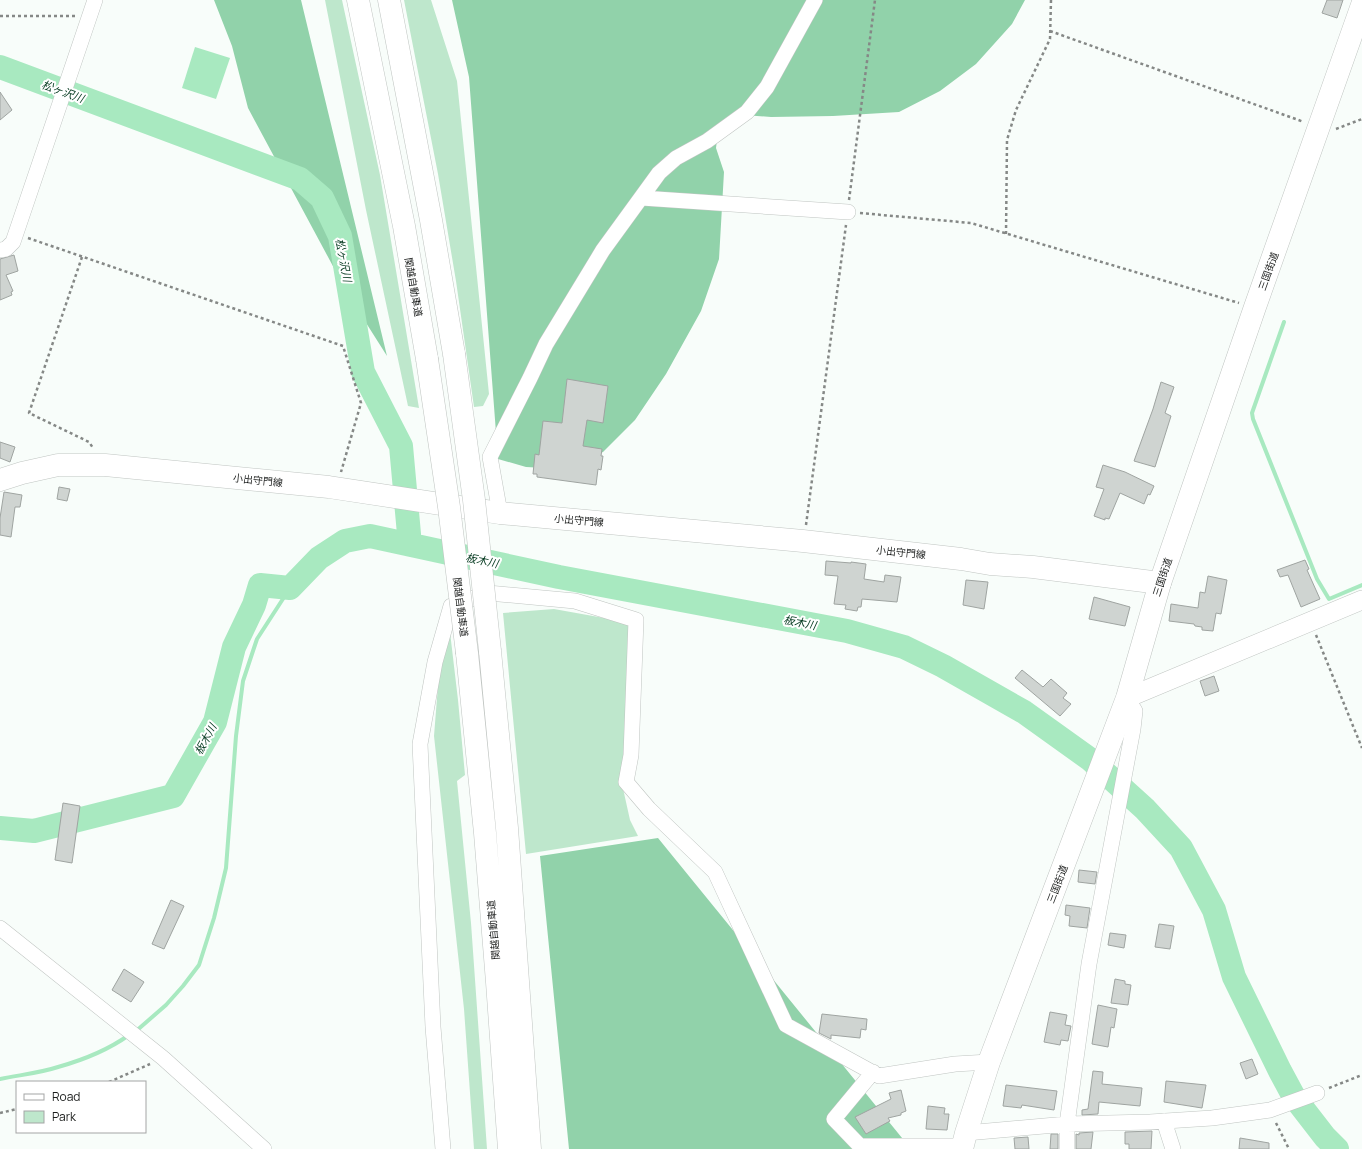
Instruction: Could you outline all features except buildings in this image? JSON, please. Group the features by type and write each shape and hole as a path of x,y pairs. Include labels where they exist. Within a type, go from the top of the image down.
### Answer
{"main road":[{"name":"関越自動車道","path":"358,0 404,226 427,359 449,507 467,653 485,833 498,990 508,1149"},
{"path":"389,0 454,354 474,500 507,828 530,1149"},
{"name":"三国街道","path":"964,1142 990,1062 1127,698 1160,583 1255,307 1362,5"},
{"name":"小出守門線","path":"0,480 22,473 58,465 105,465 337,488 500,513 803,541 1160,583"}],"street":[{"path":"0,250 6,249 12,242 95,0"},
{"path":"500,513 490,457 546,344 603,250 659,173 676,158 707,141 747,112 767,87 815,0"},
{"path":"642,198 848,212"},
{"path":"443,1149 432,1027 420,744 435,662 451,606 488,593 575,601 636,620 631,755 626,782 649,808 715,872 786,1025 879,1076 955,1064 990,1062"},
{"path":"1067,1149 1067,1124 1089,964 1133,729 1135,711 1127,698 1362,600"},
{"path":"0,928 163,1058 264,1149"},
{"path":"873,1072 834,1119 860,1146 964,1142 1067,1124 1164,1121 1212,1118 1270,1110 1276,1112 1317,1093"},
{"path":"1164,1121 1172,1149"}],"path":[{"path":"803,541 848,212 875,0"},
{"path":"1006,234 1007,140 1016,110 1050,39 1051,0"},
{"path":"0,16 89,16"},
{"path":"1050,31 1318,128 1335,130 1362,119"},
{"path":"848,212 971,223 1255,307"},
{"path":"15,234 343,346 361,403 337,488"},
{"path":"82,257 29,413 89,442 105,465"},
{"path":"1310,621 1362,748"},
{"path":"111,1081 163,1058"},
{"path":"1317,1093 1362,1075"},
{"path":"0,1113 16,1109"},
{"path":"1276,1112 1289,1149"}],"green space":[{"path":"325,0 342,0 380,175 419,408 408,406 366,210"},
{"path":"404,0 431,0 457,81 489,394 483,406 474,407 456,281 438,174"},
{"path":"554,609 632,623 622,784 630,820 638,836 526,854 503,613"},
{"path":"450,632 465,775 457,781 471,923 487,1149 474,1149 464,1009 434,736 441,648"}],"shaded area":[{"path":"214,0 301,0 387,356 349,296 248,108 232,46"},
{"path":"452,0 1025,0 1012,24 976,64 940,91 899,112 833,116 771,117 743,115 718,132 716,148 724,172 719,259 701,311 666,374 635,420 603,452 565,469 526,467 498,459 469,77"},
{"path":"195,47 230,58 216,99 182,88"},
{"path":"658,838 911,1149 569,1149 540,856"}],"waterway":[{"name":"松ヶ沢川","path":"0,67 300,179 322,198 340,236 363,372 401,446 410,545"},
{"path":"1284,322 1252,413 1253,419 1317,579 1329,599 1362,585"},
{"name":"板木川","path":"0,828 34,831 173,796 215,722 234,647 254,605 260,585 290,588 319,558 345,541 370,536 559,577 847,631 904,647 943,666 1024,712 1091,760 1145,809 1181,848 1214,910 1234,977 1280,1071 1294,1097 1325,1137 1337,1149"},
{"path":"135,1032 166,1005 199,965 214,918 226,868 236,736 243,681 257,639 290,588"},
{"path":"0,1079 44,1071 77,1061 104,1050 129,1035"}]}
